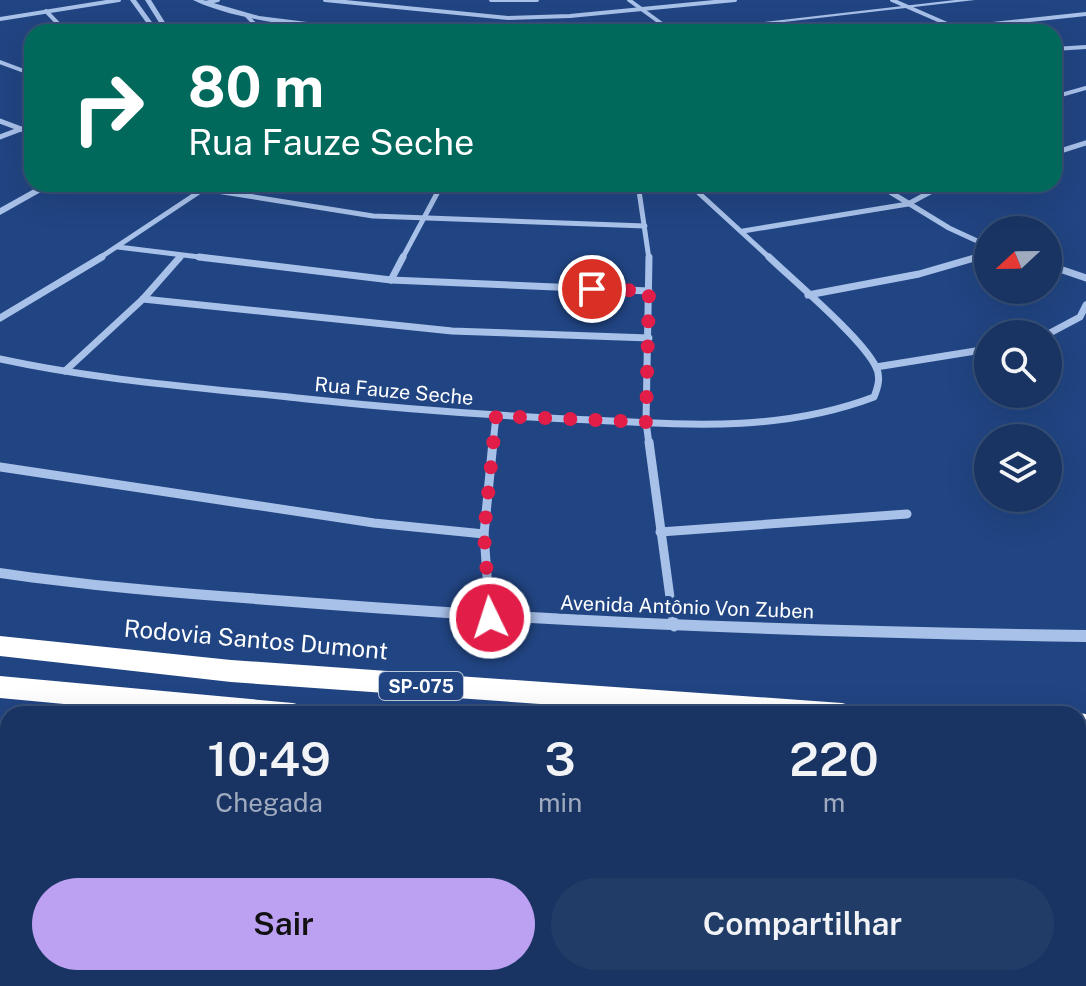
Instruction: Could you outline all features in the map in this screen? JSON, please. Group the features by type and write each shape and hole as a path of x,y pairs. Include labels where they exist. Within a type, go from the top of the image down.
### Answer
{"highway":[{"name":"Rodovia Santos Dumont","path":"0,646 231,671 728,706"},
{"path":"0,687 206,706"}],"street":[{"path":"0,19 119,0"},
{"path":"133,0 150,24"},
{"path":"148,0 163,24"},
{"path":"196,0 247,16 316,24"},
{"path":"205,3 218,0"},
{"path":"325,0 418,12 508,18 644,10 735,0"},
{"path":"491,0 537,0"},
{"path":"629,0 664,24"},
{"path":"892,0 947,24"},
{"path":"751,24 972,0"},
{"path":"46,11 58,24"},
{"path":"993,24 1086,14"},
{"path":"247,16 254,24"},
{"path":"1062,48 1086,47"},
{"path":"0,62 24,71"},
{"path":"1062,95 1086,88"},
{"path":"0,121 24,130"},
{"path":"0,137 21,129"},
{"path":"1064,151 1086,143"},
{"path":"0,201 24,188"},
{"path":"0,212 36,192"},
{"path":"0,318 118,247 200,192"},
{"path":"221,192 315,209 645,226"},
{"path":"391,280 438,192"},
{"path":"639,192 649,291 646,422 674,627"},
{"path":"698,192 743,231 876,367 974,351"},
{"path":"889,192 974,241"},
{"path":"743,231 908,204 930,192"},
{"path":"118,247 391,280 649,291"},
{"path":"65,371 143,299 181,256"},
{"path":"808,295 919,274 974,258"},
{"path":"1062,270 1086,278"},
{"path":"143,299 452,331 649,338"},
{"path":"1062,327 1080,317 1086,305"},
{"name":"Rua Fauze Seche","path":"0,359 65,371 315,400 496,416 741,425 829,413 874,397 879,386 876,367"},
{"path":"490,618 484,534 496,416"},
{"path":"0,467 374,523 484,534"},
{"path":"660,532 907,514"},
{"name":"Avenida Antônio Von Zuben","path":"0,573 71,584 490,618 674,627 1086,636"}],"route":[{"path":"490,618 484,534 496,416 646,422 649,291 592,289"}]}
